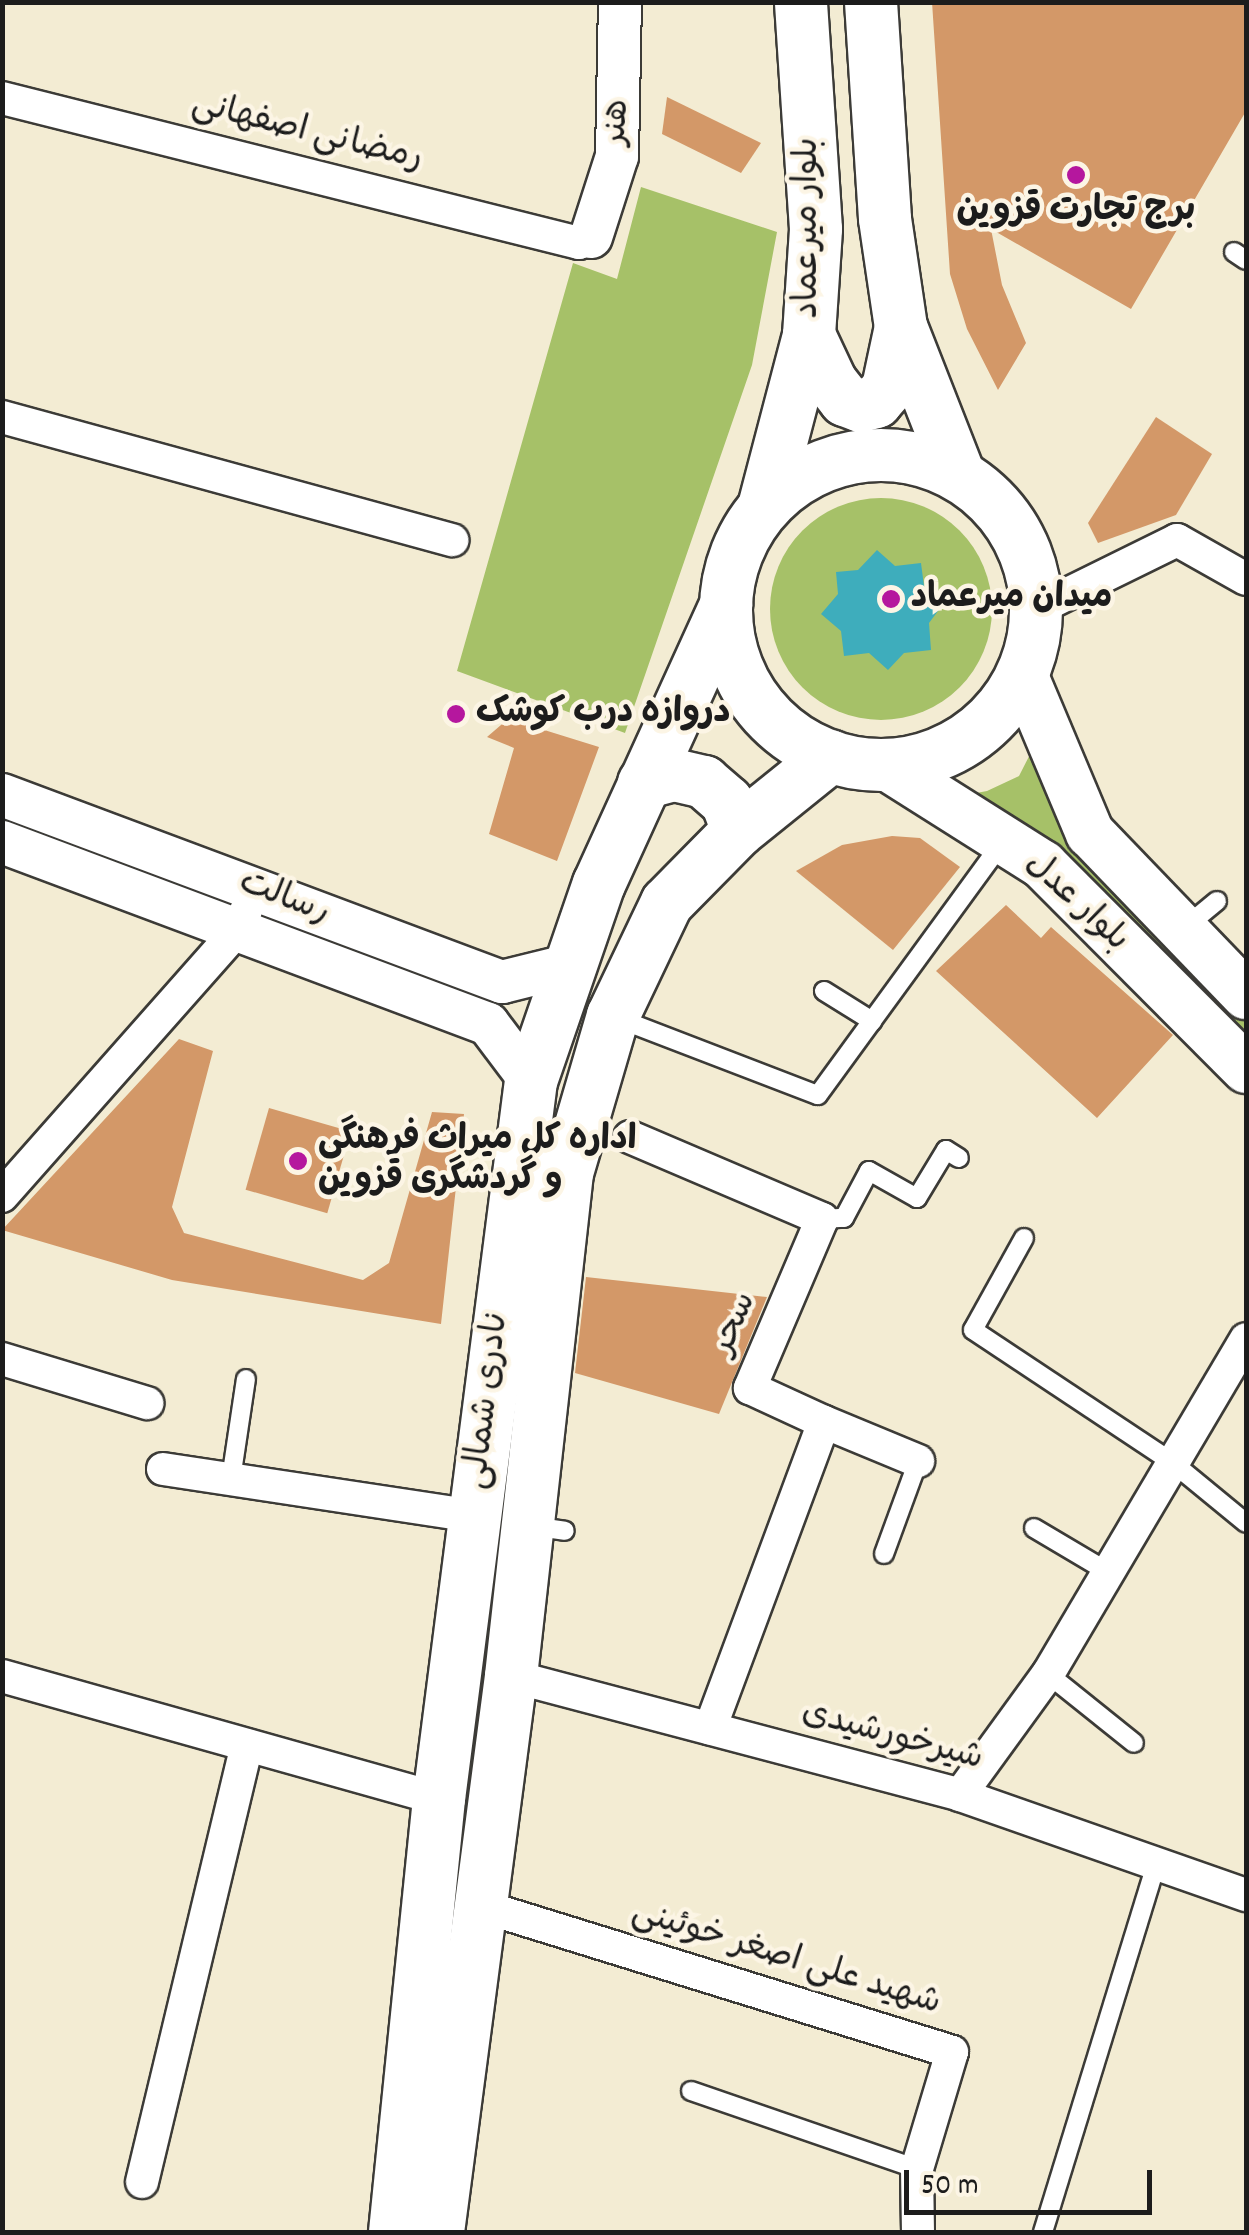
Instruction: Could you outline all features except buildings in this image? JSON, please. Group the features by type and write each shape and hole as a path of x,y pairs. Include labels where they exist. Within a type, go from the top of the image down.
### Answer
{"main road":[{"name":"بلوار میرعماد","path":"764,507 809,336 816,229 801,2"},
{"name":"بلوار میرعماد","path":"871,2 885,219 900,327 959,475"},
{"path":"809,336 831,382 845,400 861,406 876,402 888,388 900,327"},
{"path":"856,456 909,456 959,475 1016,531 1037,609 1024,674 990,721 967,740 928,757 884,764 831,756 788,734 753,698 732,654 726,605 736,553 764,507 806,474 856,456"},
{"name":"نادری شمالی","path":"395,2232 438,1799 531,1081 566,966 726,605"},
{"name":"بلوار عدل","path":"1024,674 1090,833 1200,915 1246,995"},
{"name":"نادری شمالی","path":"438,2232 511,1676 546,1528 567,1174 612,1016 667,903 738,831 831,756"},
{"name":"بلوار عدل","path":"884,764 1044,866 1246,1069"},
{"path":"644,783 674,775 704,782 727,802 738,831"}],"street":[{"name":"هنر","path":"591,237 616,156 620,2"},
{"name":"رمضانی اصفهانی","path":"2,98 579,244 591,237"},
{"path":"2,417 453,540"},
{"path":"1037,609 1178,540 1246,580"},
{"name":"رسالت","path":"2,795 502,982 566,966"},
{"name":"رسالت","path":"2,842 488,1024 531,1081"},
{"path":"2,1196 239,928 257,888"},
{"path":"630,1137 822,1219"},
{"name":"سحر","path":"822,1219 750,1388 824,1422"},
{"path":"960,1795 1048,1674 1246,1339"},
{"path":"2,1358 148,1403"},
{"path":"710,1729 824,1422 918,1461"},
{"path":"164,1469 474,1516"},
{"path":"2,1676 438,1799"},
{"name":"شیرخورشیدی","path":"511,1676 960,1795 1246,1895"},
{"path":"142,2182 247,1745"},
{"name":"شهید علی اصغر خوئینی","path":"481,1906 952,2052 917,2169"},
{"path":"917,2169 918,2232"}],"lane":[{"path":"612,1016 818,1094 1004,840"},
{"path":"824,991 872,1020"},
{"path":"822,1219 844,1218 870,1171 918,1198 946,1150 959,1158"},
{"path":"1024,1238 973,1330 1173,1464 1246,1524"},
{"path":"231,1479 246,1379"},
{"path":"884,1554 918,1461"},
{"path":"1034,1528 1108,1572"},
{"path":"1048,1674 1134,1744"},
{"path":"1043,2232 1156,1864"},
{"path":"691,2091 917,2169"}],"green space":[{"path":"641,187 777,232 752,365 625,733 457,671 573,263 617,279"},
{"path":"881,498 924,506 960,530 984,566 992,609 984,652 960,688 924,712 881,720 838,712 802,688 778,652 770,609 778,566 802,530 838,506"},
{"path":"1045,725 1090,833 1246,995 1246,1069 939,800 987,791 1019,776"}],"water":[{"path":"877,550 895,566 921,563 924,586 944,603 929,623 931,650 904,653 888,670 869,653 844,656 841,631 821,614 838,594 836,572 858,570"}],"place":[{"name":"برج تجارت قزوین","path":"1076,175"},
{"name":"میدان میرعماد","path":"891,599"},
{"name":"دروازه درب کوشک","path":"456,714"},
{"name":"اداره کل میراث فرهنگی و گردشگری قزوین","path":"298,1161"}]}
